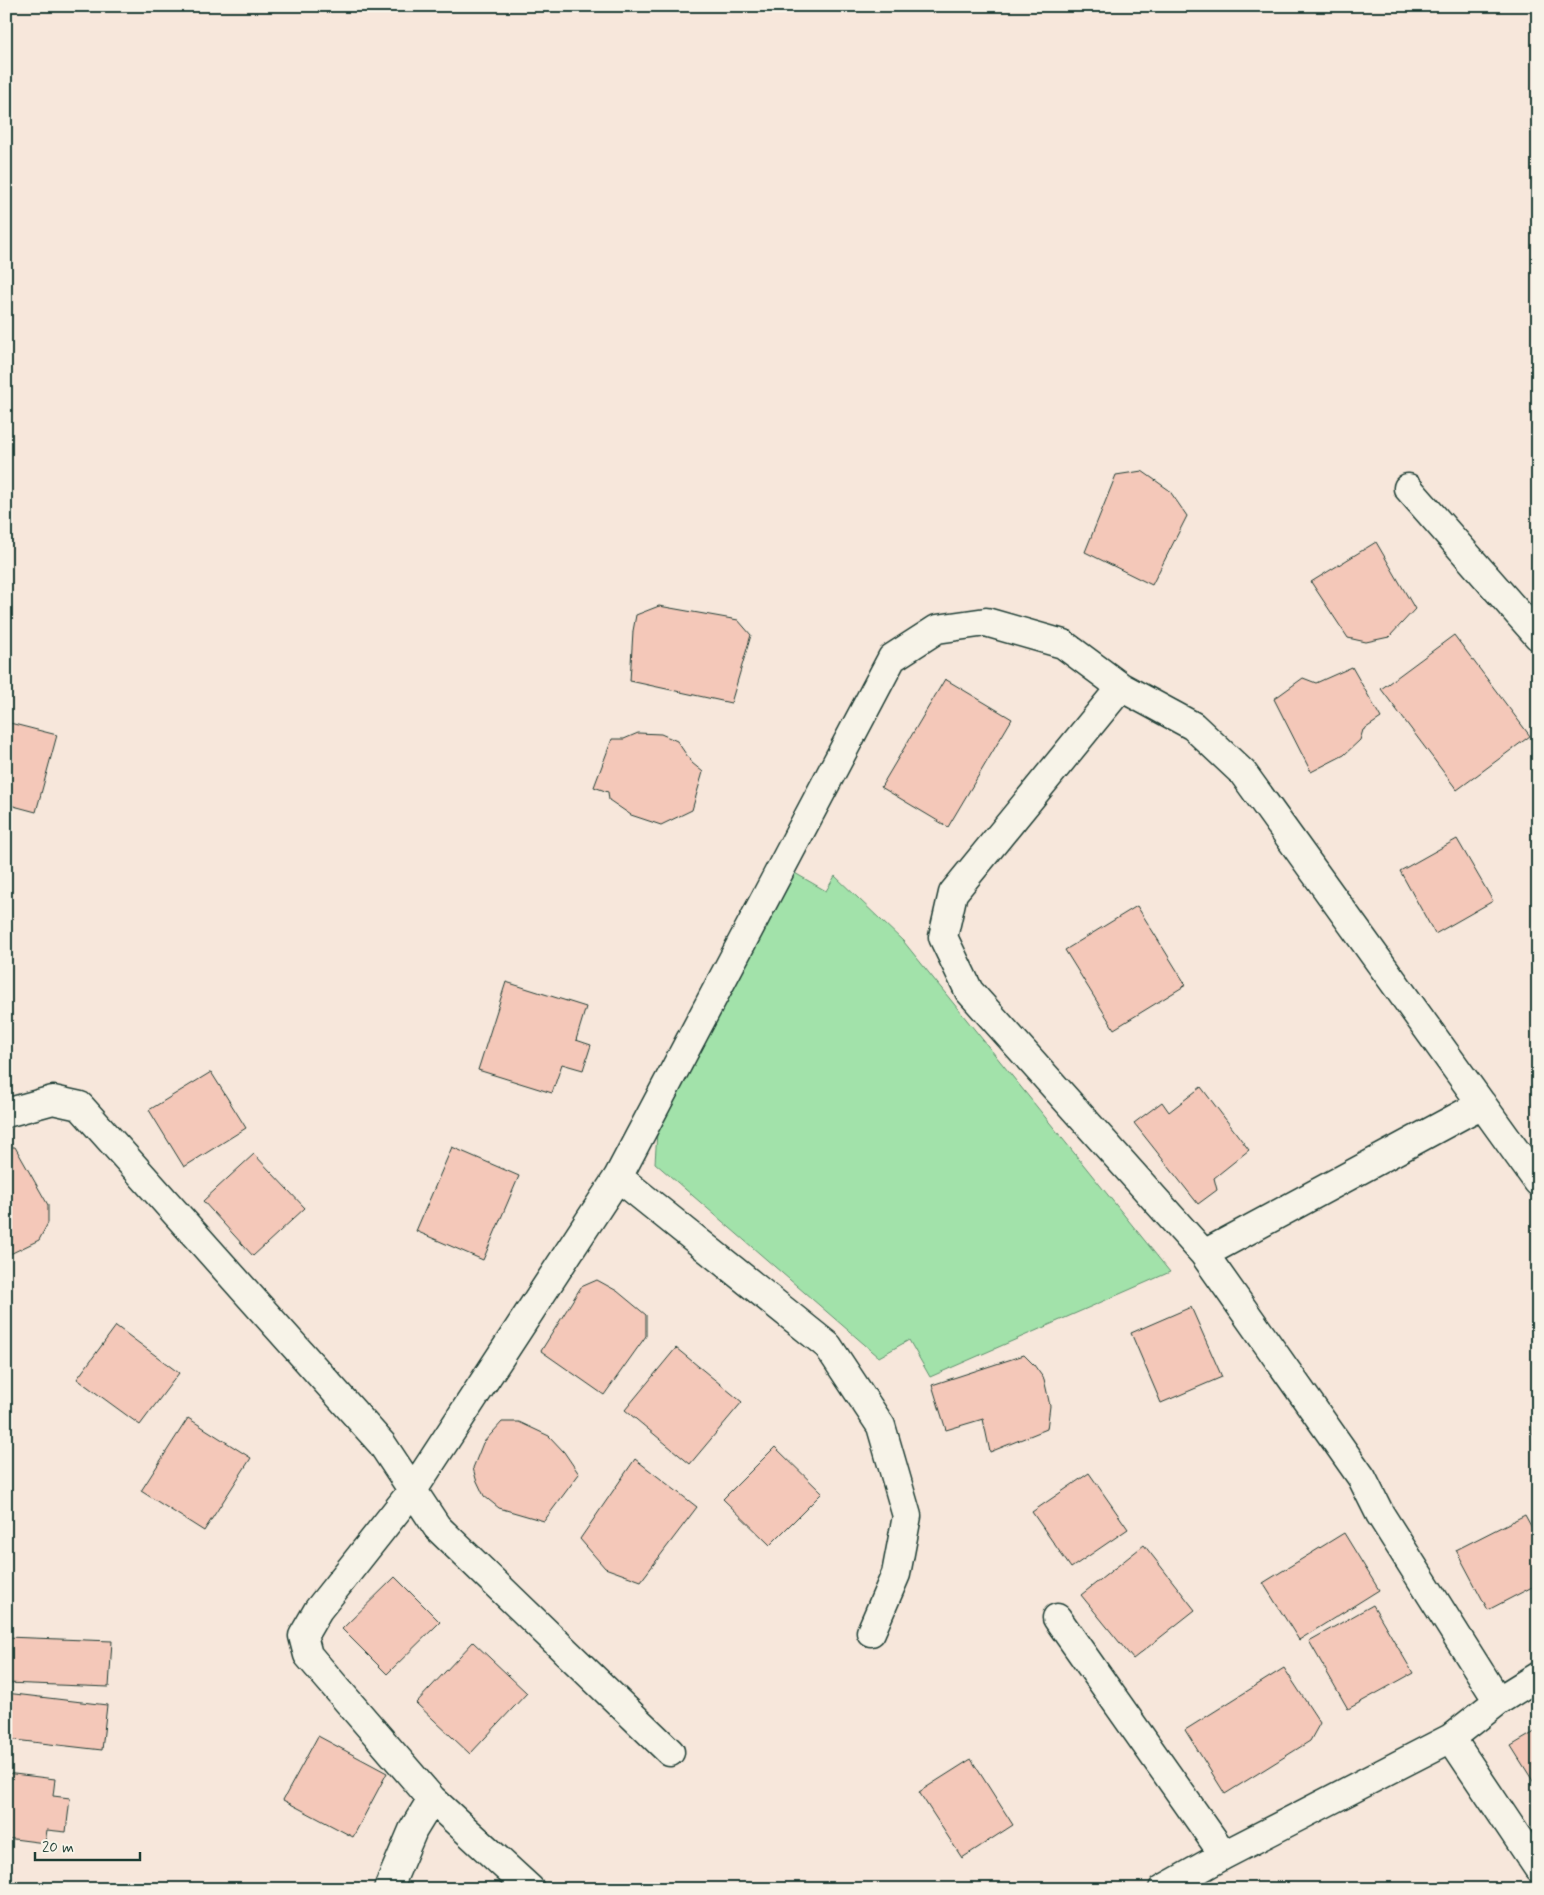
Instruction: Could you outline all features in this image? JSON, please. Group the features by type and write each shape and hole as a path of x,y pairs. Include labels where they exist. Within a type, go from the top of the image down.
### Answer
{"street":[{"path":"1408,488 1538,636"},
{"path":"530,1889 432,1799 308,1655 303,1636 318,1610 413,1490 618,1176 892,658 937,629 986,622 1063,644 1121,687 1194,726 1242,773 1538,1182"},
{"path":"1121,687 953,893 943,937 969,991 1204,1254 1362,1478 1380,1514 1498,1701"},
{"path":"6,1113 53,1100 80,1106 382,1444 437,1527 670,1752"},
{"path":"1204,1254 1482,1104"},
{"path":"618,1176 828,1346 881,1426 907,1516 896,1574 871,1632"},
{"path":"1057,1618 1224,1855"},
{"path":"1163,1889 1224,1855 1451,1738 1498,1701 1538,1676"},
{"path":"1451,1738 1538,1868"},
{"path":"388,1889 413,1830 432,1799"}],"green space":[{"path":"793,872 826,891 835,876 904,942 1170,1272 930,1377 909,1340 879,1357 655,1163 657,1132"}],"building":[{"path":"1142,471 1169,490 1187,516 1152,585 1085,552 1116,475"},
{"path":"1376,542 1415,609 1389,637 1366,642 1348,638 1311,582"},
{"path":"659,606 738,620 751,635 731,703 630,681 633,631 636,615"},
{"path":"1454,635 1530,736 1457,790 1381,689"},
{"path":"1352,667 1381,718 1363,730 1360,740 1344,755 1311,772 1274,699 1303,678 1316,683"},
{"path":"945,679 1012,719 948,827 881,787"},
{"path":"6,722 57,735 36,812 6,804"},
{"path":"638,733 661,734 677,741 692,763 703,772 692,810 661,825 631,815 609,800 608,792 594,787 612,739 624,739"},
{"path":"1457,839 1493,901 1435,934 1400,871"},
{"path":"1137,906 1186,985 1114,1029 1065,950"},
{"path":"506,982 586,1007 576,1040 591,1045 583,1070 562,1064 552,1093 478,1070"},
{"path":"211,1072 246,1128 184,1167 149,1110"},
{"path":"1201,1087 1249,1150 1214,1178 1217,1190 1198,1204 1134,1123 1162,1102 1169,1112"},
{"path":"6,1147 15,1147 48,1205 48,1223 39,1240 6,1256"},
{"path":"452,1147 519,1176 483,1260 416,1231"},
{"path":"254,1154 305,1208 253,1256 203,1201"},
{"path":"597,1280 617,1291 646,1315 646,1336 604,1395 541,1351 581,1287"},
{"path":"1191,1307 1222,1377 1161,1403 1131,1333"},
{"path":"116,1326 179,1373 140,1425 77,1379"},
{"path":"676,1348 742,1402 690,1464 625,1410"},
{"path":"1024,1355 1044,1379 1050,1406 1047,1429 990,1452 983,1419 946,1430 932,1385"},
{"path":"1538,1396 1538,1438 1532,1433 1532,1416"},
{"path":"188,1418 251,1458 204,1531 141,1491"},
{"path":"502,1422 519,1422 549,1436 564,1452 579,1474 544,1521 499,1508 484,1496 476,1479 473,1468 483,1443"},
{"path":"775,1447 822,1493 770,1545 723,1499"},
{"path":"635,1459 697,1507 641,1581 605,1568 580,1539"},
{"path":"1089,1473 1128,1529 1071,1568 1032,1512"},
{"path":"1525,1515 1538,1539 1538,1584 1488,1610 1456,1550"},
{"path":"1344,1533 1379,1590 1299,1640 1263,1583"},
{"path":"1144,1545 1195,1610 1133,1659 1081,1595"},
{"path":"395,1577 440,1622 387,1674 342,1629"},
{"path":"1373,1605 1413,1673 1348,1709 1309,1641"},
{"path":"6,1637 112,1641 109,1687 6,1683"},
{"path":"473,1642 527,1693 470,1754 416,1703"},
{"path":"1284,1668 1320,1723 1310,1741 1225,1794 1185,1730"},
{"path":"6,1693 107,1705 102,1750 6,1739"},
{"path":"1538,1730 1538,1789 1511,1746"},
{"path":"318,1736 387,1773 353,1837 283,1800"},
{"path":"971,1759 1013,1825 962,1858 919,1792"},
{"path":"6,1773 55,1779 53,1796 70,1798 66,1832 47,1830 45,1843 6,1838"}]}
